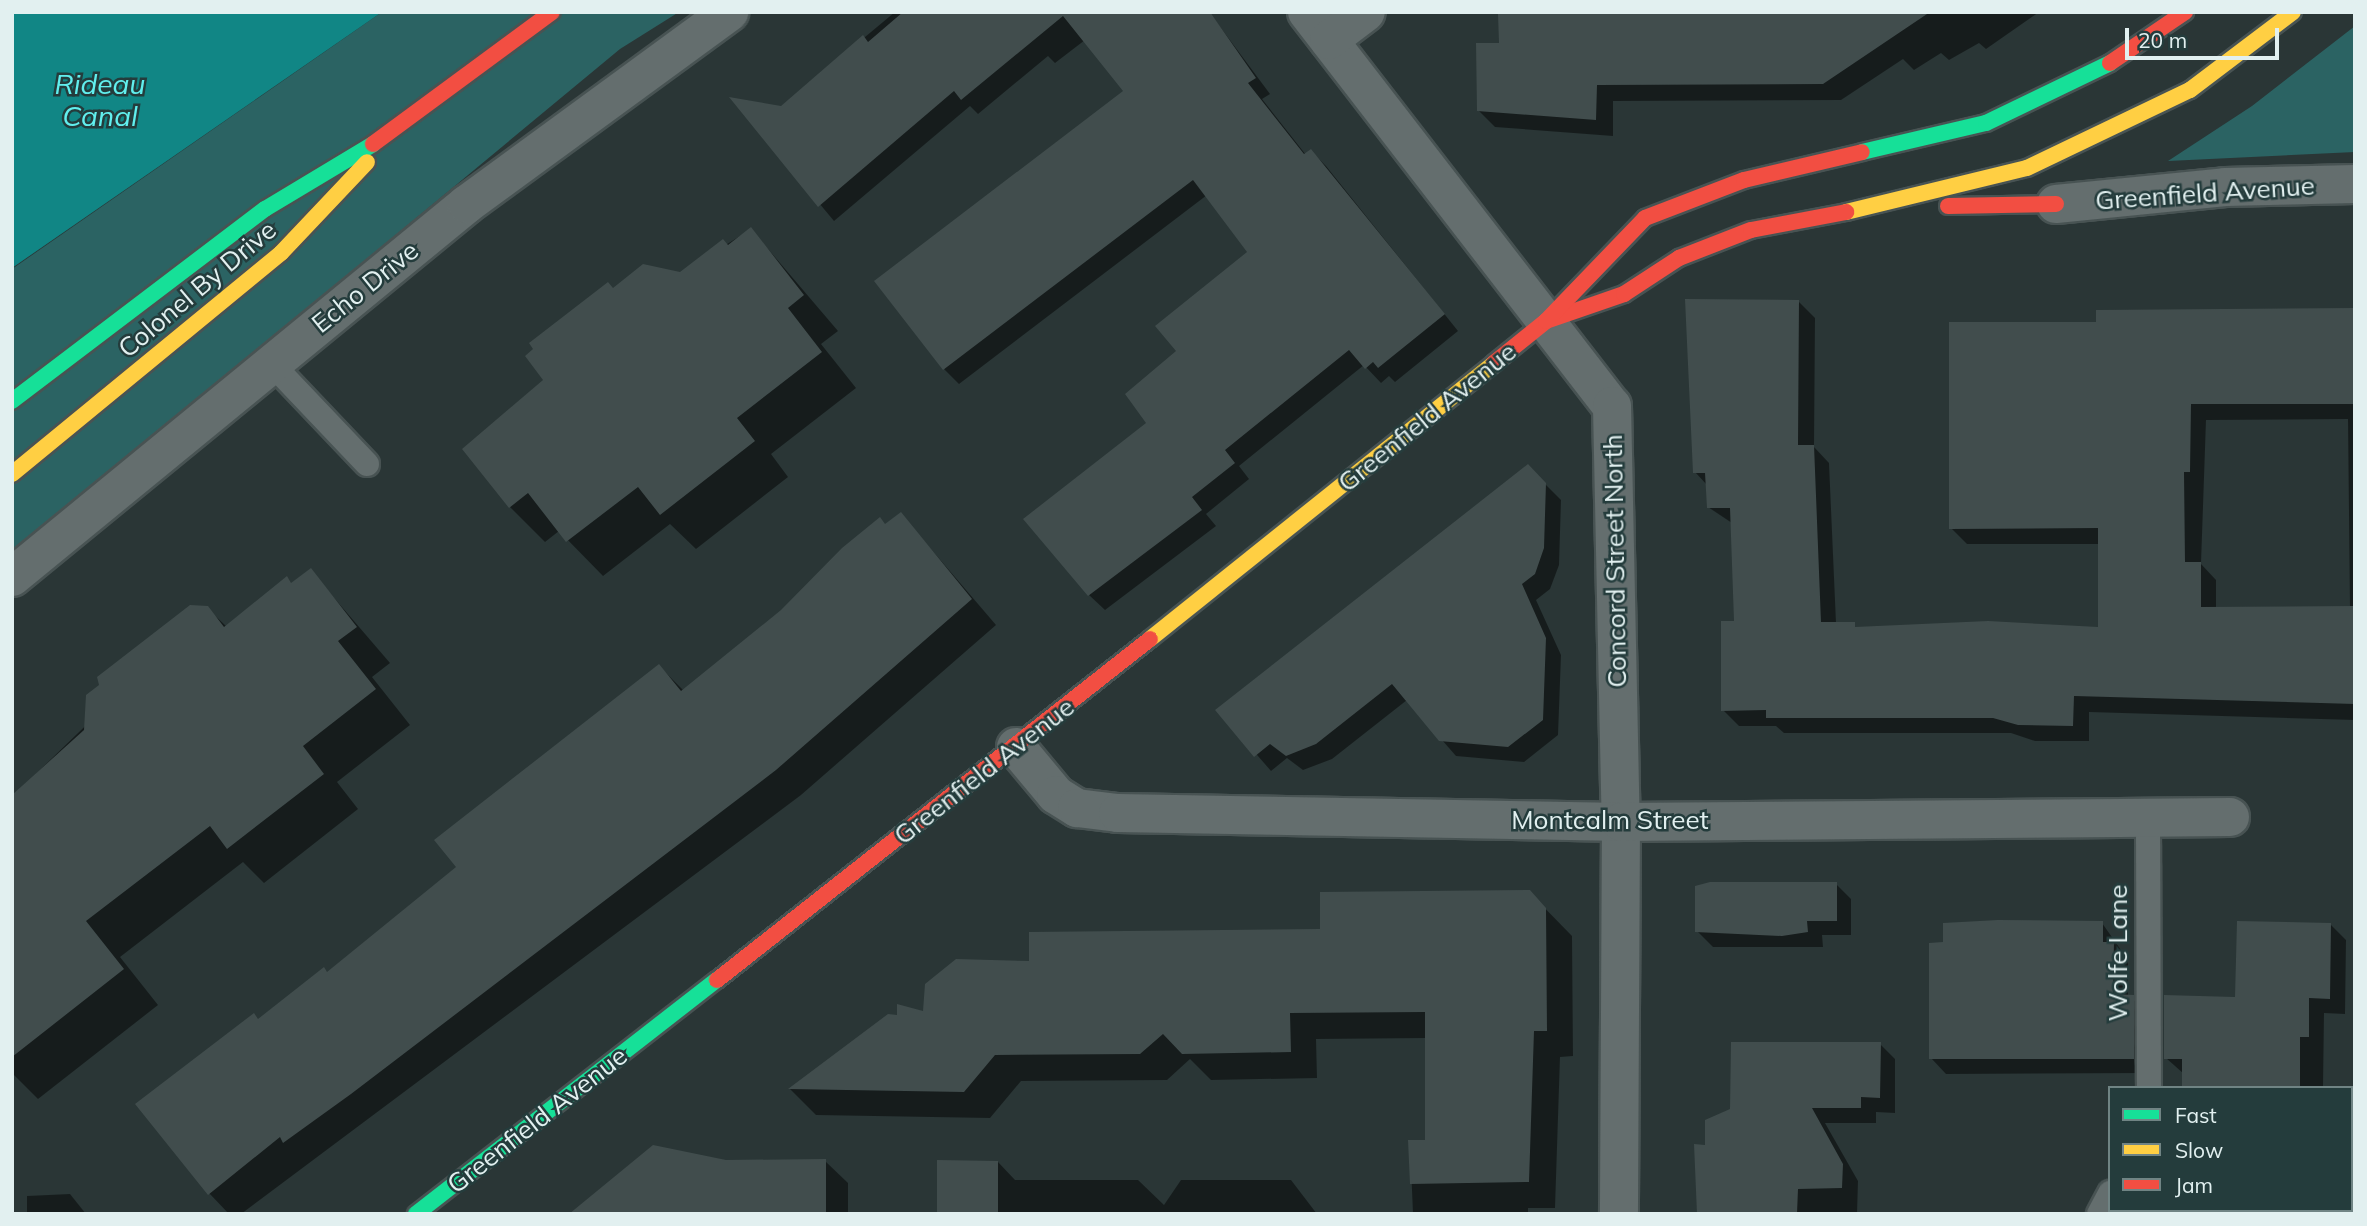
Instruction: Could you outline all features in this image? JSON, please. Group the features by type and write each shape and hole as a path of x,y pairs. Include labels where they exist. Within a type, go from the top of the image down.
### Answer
{"main road":[{"name":"Colonel By Drive","path":"12,401 265,208 400,128 552,12"},
{"name":"Greenfield Avenue","path":"416,1214 1016,747 1546,321 1620,238 1668,206 1744,180 1986,123 2098,70 2185,12"},
{"name":"Greenfield Avenue","path":"1546,321 1624,294 1679,258 1727,237 1872,207 2004,175 2116,129 2236,61 2293,12"},
{"name":"Colonel By Drive","path":"12,474 281,253 400,128"},
{"path":"1872,207 2056,204"}],"street":[{"name":"Echo Drive","path":"12,577 467,204 729,12"},
{"path":"1318,26 1366,12"},
{"name":"Concord Street North","path":"1318,26 1612,407 1621,822 1619,1214"},
{"name":"Greenfield Avenue","path":"2056,204 2225,187 2355,184"},
{"name":"Montcalm Street","path":"1016,747 1056,795 1077,808 1621,822 2230,817"}],"lane":[{"path":"272,364 368,464"},
{"name":"Wolfe Lane","path":"2148,817 2149,1086"},
{"path":"2099,1214 2108,1197"}],"shaded area":[{"path":"382,12 679,12 620,49 12,553 12,269"},
{"path":"2355,26 2355,152 2168,161 2252,106"}],"water":[{"name":"Rideau Canal","path":"12,12 382,12 12,268"}],"building":[{"path":"903,12 1210,12 1256,78 1248,83 1304,154 1311,149 1445,314 1378,368 1373,362 1365,369 1349,350 1225,450 1235,463 1192,497 1202,510 1088,596 1023,519 1146,423 1125,394 1176,351 1155,326 1247,252 1193,180 943,370 874,281 1123,91 1063,16 961,100 954,91 818,207 729,97 781,106 863,35 868,42"},
{"path":"1930,12 1823,84 1597,85 1596,120 1477,111 1476,43 1499,43 1498,14"},
{"path":"751,227 804,295 788,308 822,352 737,418 755,441 660,515 638,487 566,542 528,493 509,508 462,449 543,380 525,356 533,349 529,343 608,282 613,288 643,264 680,272 723,239 728,245"},
{"path":"1685,299 1799,300 1798,445 1814,445 1821,622 1855,622 1855,627 1988,621 2098,627 2098,528 1949,529 1949,322 2096,322 2096,310 2355,308 2355,404 2191,404 2190,472 2184,472 2185,562 2201,562 2201,607 2355,606 2355,704 2074,696 2073,726 2018,725 1993,718 1766,718 1766,710 1721,711 1721,621 1734,621 1730,508 1707,508 1705,473 1693,473"},
{"path":"1528,464 1546,483 1544,548 1535,574 1522,584 1546,638 1543,720 1508,747 1439,741 1392,684 1316,744 1286,756 1270,744 1254,757 1215,710"},
{"path":"901,512 972,599 776,770 351,1094 283,1143 280,1137 208,1195 135,1104 254,1013 258,1019 324,967 327,972 456,867 434,840 659,664 681,691 781,610 842,548 880,517 885,524"},
{"path":"311,568 357,627 338,641 376,689 303,746 324,774 227,849 210,826 86,921 124,969 12,1057 12,795 84,730 86,695 99,685 97,677 190,605 208,606 224,627 287,576 291,583"},
{"path":"1710,882 1837,882 1837,921 1807,921 1808,932 1782,936 1695,932 1695,886"},
{"path":"1530,890 1546,908 1547,1031 1534,1031 1529,1182 1410,1184 1408,1140 1425,1140 1425,1012 1290,1013 1291,1052 1182,1054 1163,1034 1140,1054 995,1055 964,1092 788,1089 888,1014 897,1015 897,1004 923,1011 925,984 956,959 1029,961 1029,932 1320,929 1320,892"},
{"path":"1998,920 2103,921 2103,942 2114,942 2113,994 2134,995 2134,1059 1929,1059 1929,943 1943,942 1943,923"},
{"path":"2237,921 2331,923 2330,999 2309,998 2309,1037 2300,1037 2300,1086 2182,1086 2182,1059 2164,1059 2164,995 2235,997"},
{"path":"1731,1042 1881,1042 1880,1098 1861,1097 1861,1108 1812,1108 1843,1164 1842,1188 1798,1189 1797,1214 1697,1214 1694,1144 1705,1145 1705,1120 1730,1109"},
{"path":"653,1145 726,1160 826,1159 826,1214 569,1214"},
{"path":"937,1160 998,1161 998,1214 937,1214"}],"traffic: fast":[{"path":"1862,152 1986,123 2110,63"},
{"path":"12,401 265,209 373,144"},
{"path":"416,1214 717,980"}],"traffic: slow":[{"path":"1846,212 2027,168 2190,90 2293,12"},
{"path":"12,474 281,253 367,162"},
{"path":"1150,639 1494,363"}],"traffic: jam":[{"path":"373,144 552,12"},
{"path":"2110,63 2185,12"},
{"path":"1494,363 1546,321 1645,218 1744,180 1862,152"},
{"path":"1948,206 2056,204"},
{"path":"1546,321 1624,294 1679,258 1751,230 1846,212"},
{"path":"717,980 1150,639"}]}
